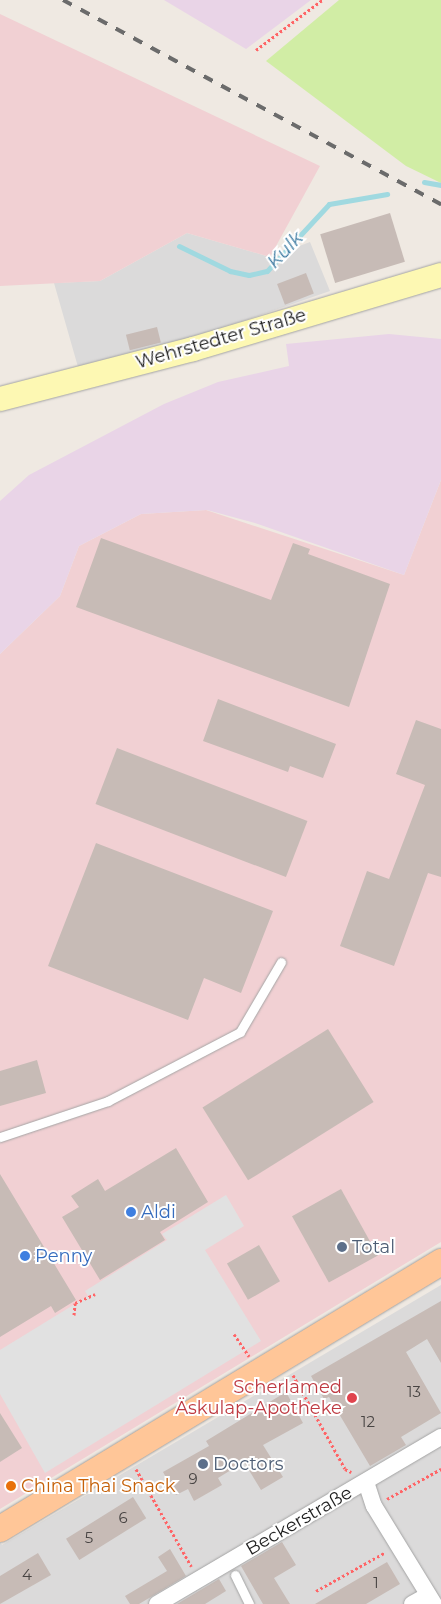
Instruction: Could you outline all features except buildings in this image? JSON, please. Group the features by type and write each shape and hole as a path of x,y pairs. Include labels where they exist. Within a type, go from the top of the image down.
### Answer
{"main road":[{"path":"0,1529 441,1262"}],"street":[{"name":"Wehrstedter Straße","path":"0,400 193,349 441,275"},
{"name":"Beckerstraße","path":"157,1604 441,1437"},
{"path":"366,1482 374,1506 431,1599 412,1604"}],"lane":[{"path":"0,1137 108,1101 240,1032 281,962"},
{"path":"235,1575 249,1604"}],"path":[{"path":"256,50 322,0"},
{"path":"74,1315 75,1303 95,1294"},
{"path":"234,1334 252,1361"},
{"path":"292,1373 345,1468 366,1482"},
{"path":"126,1453 198,1580"},
{"path":"374,1506 441,1469"},
{"path":"316,1591 398,1545"}],"shaded area":[{"path":"164,0 311,0 246,49"},
{"path":"0,14 320,166 270,257 187,233 100,281 0,286"},
{"path":"187,233 270,257 310,242 330,291 211,332 78,367 54,283 100,281"},
{"path":"389,334 441,339 441,480 404,575 255,523 207,510 141,514 79,546 60,596 0,654 0,501 29,475 164,404 218,382 289,366 286,344"},
{"path":"441,480 441,1242 0,1509 0,654 60,596 79,546 141,514 206,510 404,575"},
{"path":"226,1195 244,1226 205,1250 261,1341 45,1473 0,1394 0,1350 88,1296 85,1291 167,1240 162,1234"},
{"path":"441,1285 441,1604 0,1604 0,1542 2,1545"}],"green space":[{"path":"339,0 441,0 441,183 406,166 266,61"}],"waterway":[{"name":"Kulk","path":"424,182 441,185"},
{"name":"Kulk","path":"179,246 230,271 249,275 267,271 329,204 387,194"}],"railway":[{"path":"63,0 441,204"}],"place":[{"name":"Aldi","path":"131,1212"},
{"name":"Total","path":"342,1247"},
{"name":"Penny","path":"25,1256"},
{"name":"Scherlamed Äskulap-Apotheke","path":"352,1398"},
{"name":"Doctors","path":"203,1464"},
{"name":"China Thai Snack","path":"11,1486"}]}
